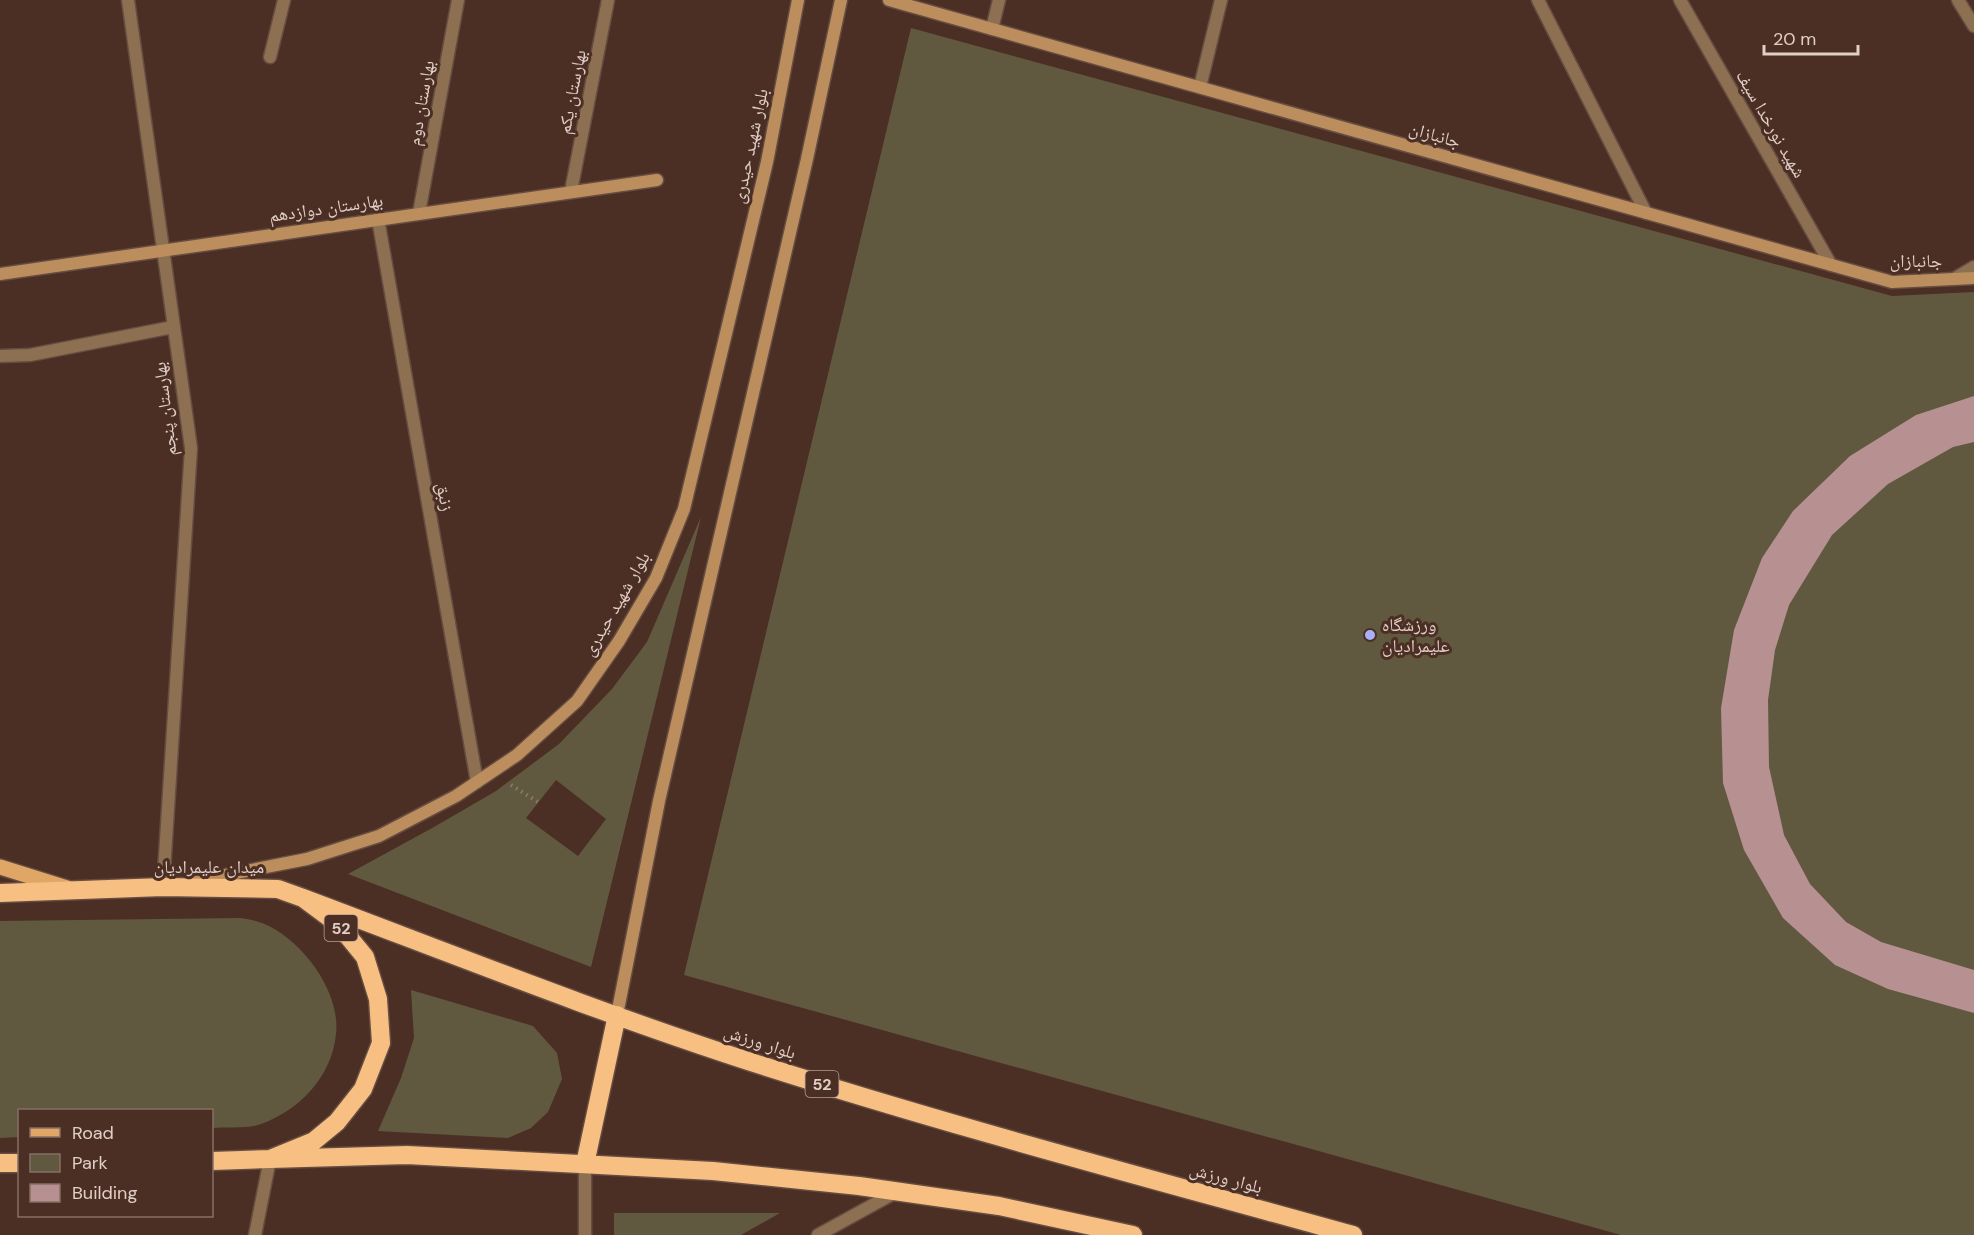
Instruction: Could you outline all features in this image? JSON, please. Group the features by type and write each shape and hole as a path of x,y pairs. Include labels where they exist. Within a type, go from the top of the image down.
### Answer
{"highway":[{"name":"میدان علیمرادیان","path":"0,893 163,887 278,889 303,898 338,924 365,957 378,999 381,1043 363,1089 337,1122 314,1140 270,1159 213,1161"},
{"name":"بلوار ورزش","path":"303,898 617,1015 748,1061 880,1102 1353,1235"},
{"path":"585,1164 617,1015"},
{"name":"52","path":"270,1159 407,1155 713,1171 898,1191 999,1206 1133,1235"},
{"path":"0,1163 18,1163"}],"main road":[{"name":"بلوار شهید حیدری","path":"163,887 307,859 379,836 456,796 491,773 517,755 577,701 619,641 656,578 684,509 767,162 798,0"},
{"path":"617,1015 659,801 807,159 841,0"},
{"name":"جانبازان","path":"889,0 1892,282 1974,278"},
{"name":"بهارستان دوازدهم","path":"0,274 657,180"},
{"path":"0,867 75,890"}],"street":[{"name":"بهارستان پنجم","path":"128,0 191,448 163,887"},
{"path":"270,57 284,0"},
{"name":"بهارستان دوم","path":"419,213 458,0"},
{"name":"بهارستان یکم","path":"571,191 608,0"},
{"path":"992,29 999,0"},
{"path":"1200,87 1221,0"},
{"path":"1538,0 1646,213"},
{"name":"شهید نورخدا سیف","path":"1680,0 1831,265"},
{"path":"1958,0 1974,26"},
{"name":"زنبق","path":"378,219 477,782"},
{"path":"1954,279 1974,267"},
{"path":"0,356 30,355 173,327"},
{"path":"255,1235 270,1159"},
{"path":"585,1164 585,1235"},
{"path":"818,1235 898,1191"}],"path":[{"path":"491,773 538,802"}],"green space":[{"name":"ورزشگاه علیمرادیان","path":"911,28 1892,296 1974,292 1974,1235 1621,1235 684,975"},
{"path":"701,517 591,967 348,874 496,791 559,744 612,689 647,642","holes":["556,780 606,819 578,856 526,818"]},
{"path":"240,918 262,923 277,930 304,953 325,984 336,1018 336,1034 328,1064 312,1090 289,1110 250,1127 213,1128 213,1109 18,1109 18,1137 0,1138 0,921"},
{"path":"411,990 533,1026 557,1053 562,1079 548,1112 531,1128 508,1138 378,1131 401,1078 414,1038"},
{"path":"614,1213 780,1213 741,1235 614,1235"}],"building":[{"path":"1974,396 1974,442 1953,447 1888,484 1832,535 1789,605 1775,650 1768,700 1769,767 1784,835 1810,884 1846,922 1881,942 1974,970 1974,1013 1888,989 1835,965 1783,918 1744,850 1723,783 1721,708 1734,630 1762,558 1793,511 1850,456 1916,415"}],"place":[{"name":"ورزشگاه علیمرادیان","path":"1370,635"}]}
